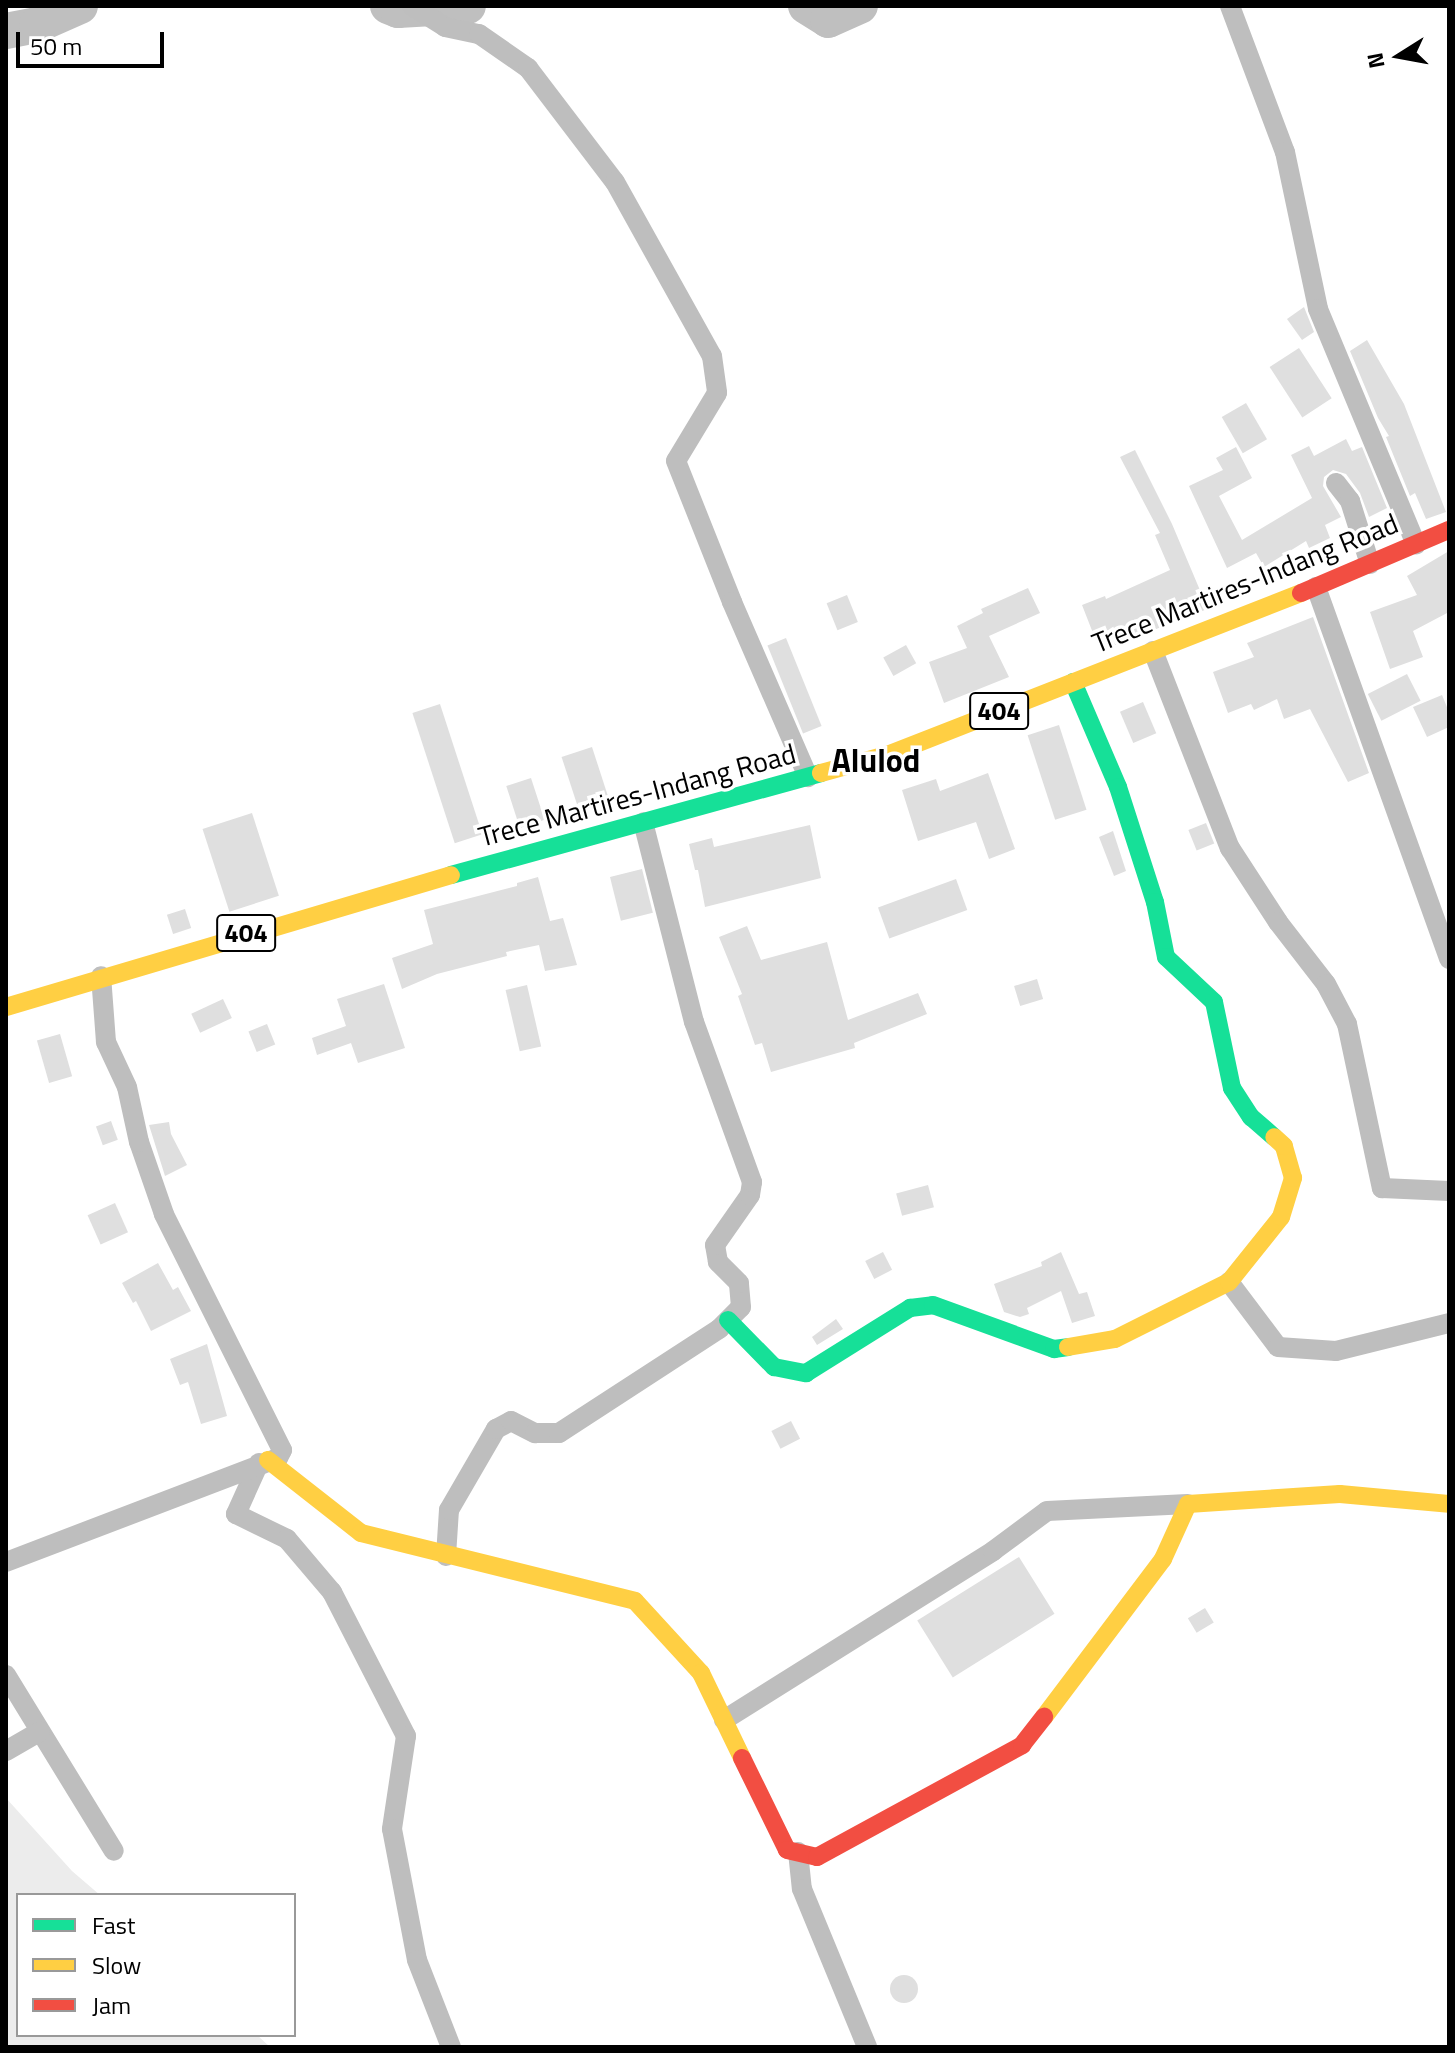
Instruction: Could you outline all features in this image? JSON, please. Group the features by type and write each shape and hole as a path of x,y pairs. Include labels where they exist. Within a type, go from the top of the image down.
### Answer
{"street":[{"path":"412,6 445,27 479,34 528,68 615,182 712,356 717,393 676,461 732,602 808,777"},
{"path":"1230,6 1285,152 1318,309 1416,544"},
{"path":"1336,483 1350,501 1370,564"},
{"name":"Trece Martires-Indang Road","path":"6,1007 101,976 890,754 1316,587 1449,530"},
{"path":"1316,587 1449,959"},
{"path":"1153,651 1230,848 1278,922 1326,984 1347,1024 1382,1188 1449,1191"},
{"path":"728,1320 774,1367 806,1373 910,1308 933,1305 1054,1349 1115,1339 1229,1282 1281,1217 1293,1178 1284,1146 1251,1117 1232,1088 1214,1002 1166,957 1155,902 1118,787 1073,682"},
{"path":"446,1556 449,1510 496,1429 511,1421 535,1433 559,1433 728,1320 741,1307 739,1283 718,1262 715,1245 750,1195 752,1182 694,1022 643,822"},
{"path":"6,1562 278,1458 282,1450 164,1214 139,1142 127,1087 106,1042 101,976"},
{"path":"1229,1282 1278,1347 1336,1351 1449,1323"},
{"path":"263,1462 361,1533 635,1601 701,1673 787,1850 817,1857 1022,1745 1089,1662 1163,1559 1188,1504"},
{"path":"263,1462 236,1514 287,1539 332,1592 406,1736 392,1829 417,1960 451,2047"},
{"path":"724,1720 993,1551 1047,1511 1340,1494 1449,1504"},
{"path":"6,1675 114,1851"},
{"path":"6,1751 40,1731"},
{"path":"798,1852 802,1889 867,2047"}],"shaded area":[{"path":"6,1798 72,1871 98,1893 16,1893 16,2037 259,2037 270,2047 6,2047"}],"building":[{"path":"1304,307 1314,332 1302,340 1287,319"},
{"path":"1367,340 1404,404 1446,512 1426,519 1415,493 1410,496 1386,437 1389,436 1378,418 1350,351"},
{"path":"1299,348 1332,398 1302,417 1270,367"},
{"path":"1246,403 1267,439 1243,453 1222,417"},
{"path":"1346,439 1352,451 1362,447 1387,508 1369,517 1360,493 1346,474 1333,470 1324,477 1323,486 1341,517 1325,525 1330,538 1309,548 1306,541 1264,567 1256,553 1227,568 1189,486 1223,470 1216,458 1236,447 1252,478 1219,496 1242,540 1312,498 1291,455 1309,446 1314,456"},
{"path":"1135,450 1172,524 1202,595 1209,593 1215,606 1100,651 1082,605 1105,596 1106,599 1170,570 1155,535 1160,533 1120,457"},
{"path":"1449,551 1449,612 1413,631 1423,657 1390,669 1370,612 1417,595 1407,576"},
{"path":"1028,588 1040,613 989,636 1009,677 944,703 929,662 967,648 957,626 983,613 981,609"},
{"path":"847,595 858,622 837,630 827,603"},
{"path":"1313,617 1369,773 1348,782 1310,709 1284,719 1277,699 1254,710 1251,704 1228,713 1213,672 1254,657 1247,643"},
{"path":"786,638 822,726 803,734 767,645"},
{"path":"906,645 916,663 893,676 883,658"},
{"path":"1407,674 1421,701 1381,721 1368,694"},
{"path":"1442,695 1449,712 1449,727 1427,737 1413,707"},
{"path":"1143,702 1156,733 1133,743 1120,712"},
{"path":"440,704 482,834 455,843 412,713"},
{"path":"1059,725 1087,810 1055,820 1028,735"},
{"path":"592,747 608,796 578,806 562,757"},
{"path":"988,773 1015,849 989,859 976,822 918,841 902,790 936,779 940,791"},
{"path":"531,778 545,820 520,828 506,786"},
{"path":"252,813 279,896 229,912 203,829"},
{"path":"1206,823 1214,843 1197,851 1188,830"},
{"path":"810,825 821,878 705,907 689,844 712,838 714,847"},
{"path":"1113,831 1126,871 1114,876 1099,837"},
{"path":"642,869 653,913 621,921 610,877"},
{"path":"538,877 550,921 563,918 577,965 545,971 539,945 437,974 402,989 392,958 433,944 424,910 517,886 517,883"},
{"path":"956,879 967,910 889,938 878,907"},
{"path":"185,909 191,928 173,934 167,915"},
{"path":"747,926 761,960 827,942 848,1020 918,993 927,1014 854,1043 855,1048 771,1072 762,1043 755,1045 738,996 742,994 719,937"},
{"path":"1037,979 1043,999 1020,1006 1014,986"},
{"path":"384,984 405,1048 358,1063 351,1043 317,1055 312,1038 346,1026 337,999"},
{"path":"527,985 541,1046 520,1051 506,990"},
{"path":"223,999 232,1018 200,1033 191,1014"},
{"path":"267,1024 275,1044 257,1052 248,1031"},
{"path":"60,1034 72,1076 49,1083 37,1041"},
{"path":"111,1121 118,1140 103,1145 96,1126"},
{"path":"169,1122 171,1134 187,1165 165,1176 149,1125"},
{"path":"928,1185 934,1207 902,1216 896,1194"},
{"path":"115,1203 128,1232 101,1244 88,1215"},
{"path":"883,1252 892,1270 874,1279 865,1261"},
{"path":"1061,1252 1079,1294 1087,1292 1095,1316 1072,1323 1061,1291 1027,1308 1029,1314 1020,1317 1004,1312 994,1284 1042,1266 1041,1262"},
{"path":"158,1263 173,1290 178,1287 191,1311 151,1331 136,1301 133,1303 122,1283"},
{"path":"836,1319 843,1329 817,1345 812,1337"},
{"path":"207,1344 227,1416 201,1424 188,1382 180,1385 170,1359"},
{"path":"791,1421 800,1439 780,1449 771,1431"},
{"path":"1019,1557 1055,1614 953,1677 917,1621"},
{"path":"1205,1608 1214,1623 1197,1633 1188,1618"},
{"path":"904,1975 914,1979 918,1989 914,1999 904,2003 894,1999 890,1989 894,1979"}],"waterway":[{"path":"6,31 37,25 80,6"},
{"path":"388,6 398,10 468,6"},
{"path":"806,6 828,20 860,6"}],"traffic: fast":[{"path":"1073,682 1118,787 1155,902 1166,957 1214,1002 1232,1088 1251,1117 1274,1137"},
{"path":"451,875 821,773"},
{"path":"728,1320 774,1367 806,1373 910,1308 933,1305 1054,1349 1068,1347"}],"traffic: slow":[{"path":"821,773 890,754 1301,593"},
{"path":"6,1007 451,875"},
{"path":"1068,1347 1115,1339 1229,1282 1281,1217 1293,1178 1284,1146 1274,1137"},
{"path":"268,1460 361,1533 635,1601 701,1673 742,1758"},
{"path":"1044,1717 1163,1559 1188,1504 1340,1494 1449,1504"}],"traffic: jam":[{"path":"1301,593 1449,530"},
{"path":"742,1758 787,1850 817,1857 1022,1745 1044,1717"}],"district":[{"name":"Alulod","path":"876,760"}]}
